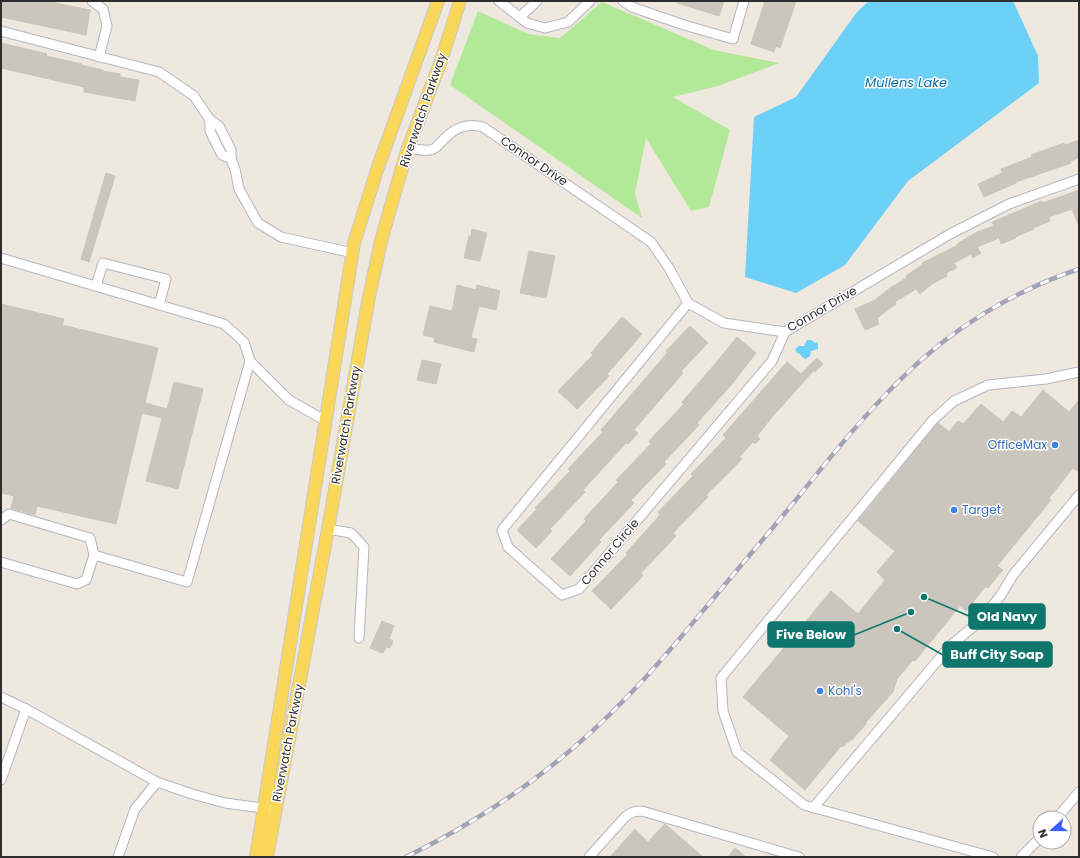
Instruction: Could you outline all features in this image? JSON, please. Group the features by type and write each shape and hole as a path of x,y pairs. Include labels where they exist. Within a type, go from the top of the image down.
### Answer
{"main road":[{"name":"Riverwatch Parkway","path":"267,857 270,810 326,422 354,243 378,167 438,1"},
{"name":"Riverwatch Parkway","path":"256,857 270,810 328,529 369,296 390,209 408,148 441,60 460,1"}],"street":[{"path":"92,1 103,9 107,26 99,56"},
{"path":"499,1 527,23 545,28 568,22 590,1"},
{"path":"520,17 537,1"},
{"path":"623,1 632,7 733,40 744,1"},
{"path":"1,31 159,72 194,96 210,120 219,126 231,150 231,159 235,169 239,189 258,223 281,237 353,253"},
{"name":"Connor Drive","path":"408,148 431,150 438,146 454,131 463,126 473,124 483,127 651,242 669,268 688,304 724,323 785,332 950,234 1009,204 1079,179"},
{"path":"1,258 224,324 244,342 250,361 289,400 326,422"},
{"path":"96,286 102,263 166,279 159,305"},
{"name":"Connor Circle","path":"688,304 502,530 508,547 562,595 579,589 772,361 785,332"},
{"path":"94,555 187,582 250,361"},
{"path":"993,857 804,806 737,752 724,711 721,678 932,421 954,401 988,385 1046,380 1079,372"},
{"path":"813,808 950,646 980,621 1001,595 1013,575 1079,495"},
{"path":"1,520 9,514 90,538 94,555 86,580 77,584 1,562"},
{"path":"328,529 350,533 364,547 359,638"},
{"path":"1,697 26,709 157,782 224,803 270,810"},
{"path":"1,780 26,709"},
{"path":"118,857 135,809 157,782"},
{"path":"1064,810 1079,792"},
{"path":"589,857 625,817 636,811 799,857"},
{"path":"1022,857 1032,846"}],"green space":[{"path":"602,2 714,50 779,63 718,86 673,97 730,130 709,207 691,211 646,138 635,193 642,218 450,85 478,11 528,34 560,38"}],"water":[{"name":"Mullens Lake","path":"869,1 1013,1 1038,56 1039,83 908,181 845,265 796,293 745,277 754,117 796,97 857,12"},
{"path":"807,340 811,340 815,343 817,342 818,349 811,351 810,356 806,359 797,353 795,349 799,346 804,346"}],"building":[{"path":"1,1 46,1 90,10 86,35 1,17"},
{"path":"677,1 724,1 719,16 677,3"},
{"path":"765,1 796,1 780,48 776,46 774,52 751,44"},
{"path":"1,43 47,54 46,56 82,64 81,65 103,71 120,74 120,77 139,80 135,101 84,92 84,87 1,68"},
{"path":"1079,140 1079,158 1070,161 1071,163 1016,182 984,197 978,184 1002,173 1001,169 1032,157 1031,155 1064,143 1065,145"},
{"path":"106,173 115,176 89,262 81,259"},
{"path":"1079,190 1079,224 1072,209 1049,217 1050,221 1001,244 999,238 977,247 981,253 973,258 971,254 954,263 957,268 946,273 947,276 932,284 920,294 916,289 895,302 896,304 877,318 879,324 865,330 855,309 875,300 890,288 908,277 906,276 923,264 922,263 958,245 957,244 977,232 994,226 992,222 1042,201 1043,203"},
{"path":"472,229 487,233 480,261 464,258"},
{"path":"529,251 555,256 546,298 520,293"},
{"path":"457,285 476,290 477,285 500,291 496,310 479,306 471,338 477,339 474,352 434,342 435,338 423,335 430,306 452,311"},
{"path":"1,304 64,319 62,325 158,348 145,403 167,409 174,382 203,389 178,489 146,481 162,418 142,413 116,524 37,506 35,515 11,508 14,496 1,493"},
{"path":"622,317 642,334 607,374 609,376 577,409 558,391 593,355 591,353"},
{"path":"690,326 708,343 681,371 683,373 634,430 638,433 628,444 626,443 583,490 585,492 550,529 552,531 536,548 517,530 537,509 535,508 570,471 568,469 603,432 601,430 668,352 666,351"},
{"path":"737,337 756,353 732,384 697,423 699,425 664,462 666,464 631,500 634,503 599,540 601,542 570,576 551,559 586,521 584,519 618,482 616,480 651,444 649,441 684,404 682,402"},
{"path":"817,358 823,364 815,372 814,370 772,417 757,436 760,439 755,444 753,442 739,457 742,459 706,495 708,497 673,533 676,536 641,573 643,576 611,609 592,591 628,554 626,553 660,515 658,512 693,476 691,474 726,438 723,435 787,362 801,374"},
{"path":"422,360 441,364 436,384 417,380"},
{"path":"1043,390 1069,412 1079,400 1079,472 1073,468 1049,498 1051,500 997,566 1003,570 988,588 985,587 966,611 960,606 915,661 913,660 897,679 893,692 852,740 851,739 842,747 841,746 805,790 770,760 789,736 743,697 831,591 858,614 885,580 877,572 895,551 858,521 936,425 938,423 949,432 958,421 963,424 981,404 1003,422 1012,411 1021,417"},
{"path":"382,621 394,626 389,639 393,641 390,648 386,647 383,653 370,648"},
{"path":"665,824 703,857 610,857 635,829 648,842"},
{"path":"735,848 746,857 728,857"}],"railway":[{"path":"406,857 466,825 495,807 550,767 602,722 671,649 860,423 888,392 921,360 941,343 984,313 1030,288 1079,269"}],"place":[{"name":"OfficeMax","path":"1055,445"},
{"name":"Target","path":"954,510"},
{"name":"Old Navy","path":"924,597"},
{"name":"Five Below","path":"911,612"},
{"name":"Buff City Soap","path":"897,629"},
{"name":"Kohl's","path":"820,691"}]}
